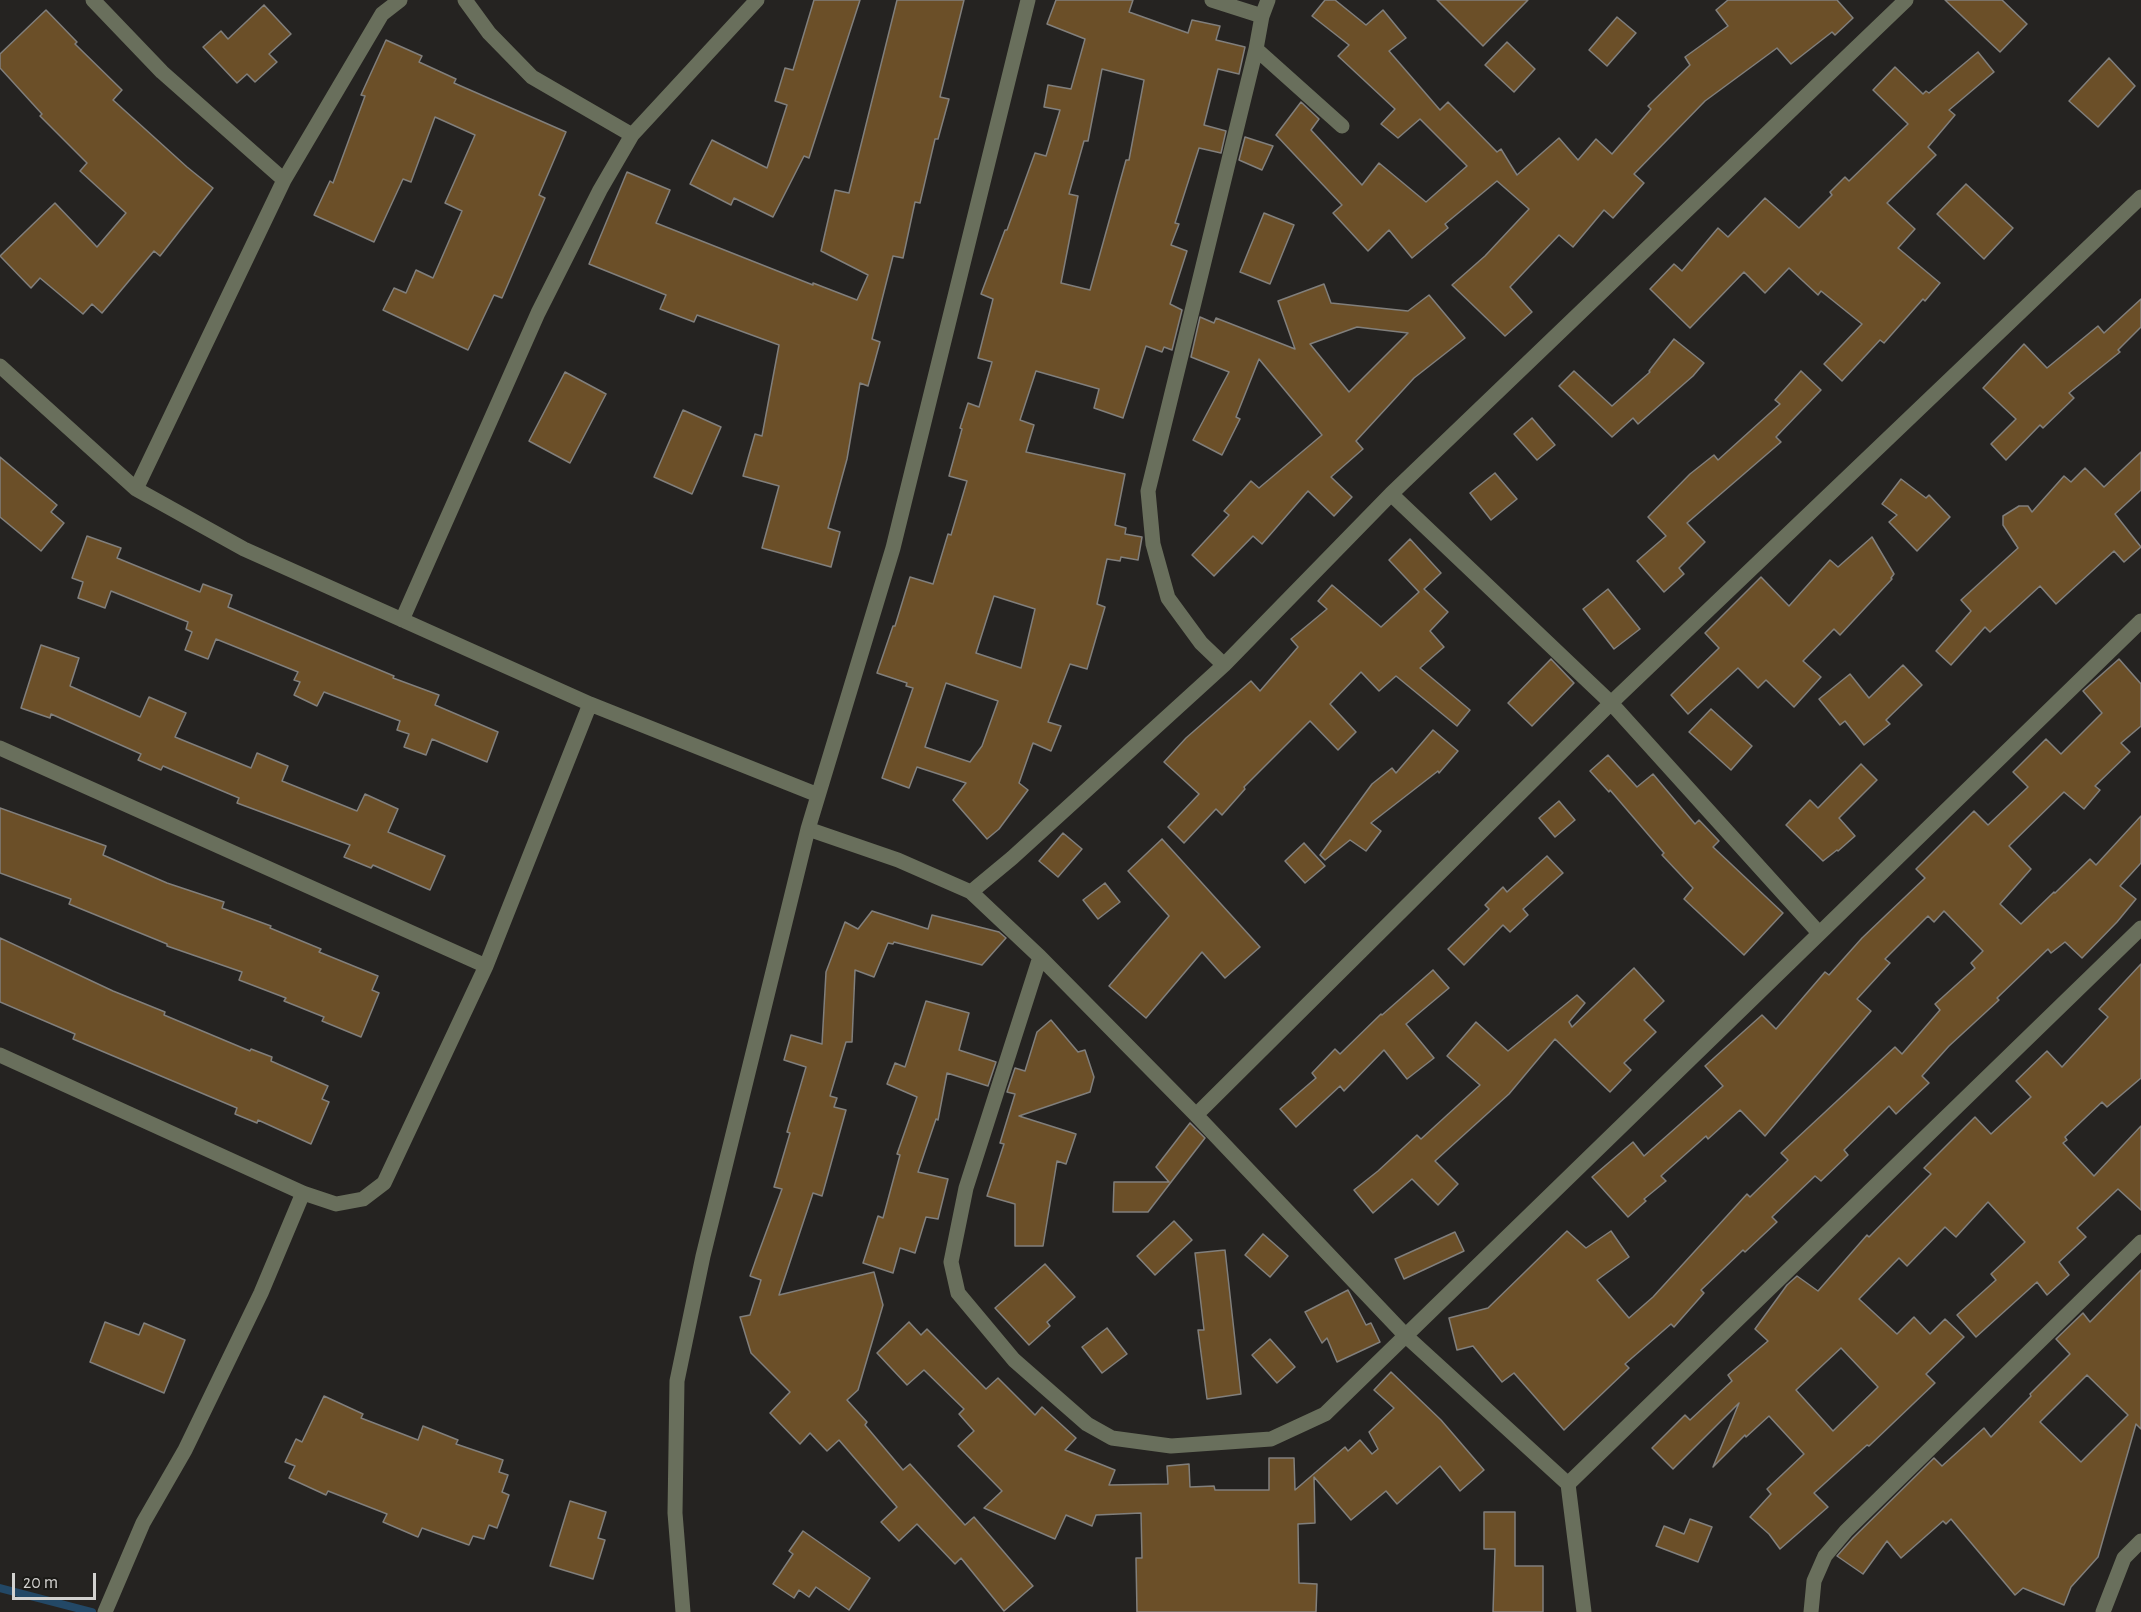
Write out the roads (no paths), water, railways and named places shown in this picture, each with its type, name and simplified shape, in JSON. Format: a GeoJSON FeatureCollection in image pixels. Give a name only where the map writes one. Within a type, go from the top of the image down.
{"type":"FeatureCollection","features":[{"type":"Feature","properties":{"kind":"street"},"geometry":{"type":"LineString","coordinates":[[93,0],[162,72],[284,180]]}},
{"type":"Feature","properties":{"kind":"street"},"geometry":{"type":"LineString","coordinates":[[136,489],[284,180],[382,14],[400,0]]}},
{"type":"Feature","properties":{"kind":"street"},"geometry":{"type":"LineString","coordinates":[[465,0],[489,33],[532,77],[632,135]]}},
{"type":"Feature","properties":{"kind":"street"},"geometry":{"type":"LineString","coordinates":[[402,620],[538,313],[600,190],[632,135],[757,0]]}},
{"type":"Feature","properties":{"kind":"street"},"geometry":{"type":"LineString","coordinates":[[683,1612],[675,1513],[677,1382],[703,1256],[808,829],[893,548],[1028,0]]}},
{"type":"Feature","properties":{"kind":"street"},"geometry":{"type":"LineString","coordinates":[[1212,0],[1262,16]]}},
{"type":"Feature","properties":{"kind":"street"},"geometry":{"type":"LineString","coordinates":[[1224,665],[1201,643],[1168,598],[1153,544],[1148,491],[1256,50],[1262,16],[1268,0]]}},
{"type":"Feature","properties":{"kind":"street"},"geometry":{"type":"LineString","coordinates":[[971,892],[1012,858],[1224,665],[1391,494],[1906,0]]}},
{"type":"Feature","properties":{"kind":"street"},"geometry":{"type":"LineString","coordinates":[[1256,50],[1342,126]]}},
{"type":"Feature","properties":{"kind":"street"},"geometry":{"type":"LineString","coordinates":[[1196,1115],[1611,702],[2141,197]]}},
{"type":"Feature","properties":{"kind":"street"},"geometry":{"type":"LineString","coordinates":[[0,366],[136,489],[244,549],[590,704],[818,795]]}},
{"type":"Feature","properties":{"kind":"street"},"geometry":{"type":"LineString","coordinates":[[1391,494],[1611,702],[1819,933]]}},
{"type":"Feature","properties":{"kind":"street"},"geometry":{"type":"LineString","coordinates":[[1040,957],[966,1188],[951,1262],[958,1293],[1014,1360],[1087,1424],[1112,1438],[1171,1446],[1271,1439],[1325,1414],[2141,621]]}},
{"type":"Feature","properties":{"kind":"street"},"geometry":{"type":"LineString","coordinates":[[0,1055],[303,1193],[336,1204],[363,1199],[384,1183],[486,966],[590,704]]}},
{"type":"Feature","properties":{"kind":"street"},"geometry":{"type":"LineString","coordinates":[[0,748],[486,966]]}},
{"type":"Feature","properties":{"kind":"street"},"geometry":{"type":"LineString","coordinates":[[808,829],[898,860],[971,892],[1040,957],[1196,1115],[1406,1336],[1568,1484],[1584,1612]]}},
{"type":"Feature","properties":{"kind":"street"},"geometry":{"type":"LineString","coordinates":[[1568,1484],[2141,927]]}},
{"type":"Feature","properties":{"kind":"street"},"geometry":{"type":"LineString","coordinates":[[105,1611],[143,1523],[185,1450],[261,1293],[303,1193]]}},
{"type":"Feature","properties":{"kind":"street"},"geometry":{"type":"LineString","coordinates":[[1811,1612],[1815,1581],[1825,1556],[1846,1531],[2141,1242]]}},
{"type":"Feature","properties":{"kind":"street"},"geometry":{"type":"LineString","coordinates":[[2103,1612],[2124,1558],[2141,1541]]}},
{"type":"Feature","properties":{"kind":"waterway"},"geometry":{"type":"LineString","coordinates":[[0,1588],[92,1612]]}}]}
